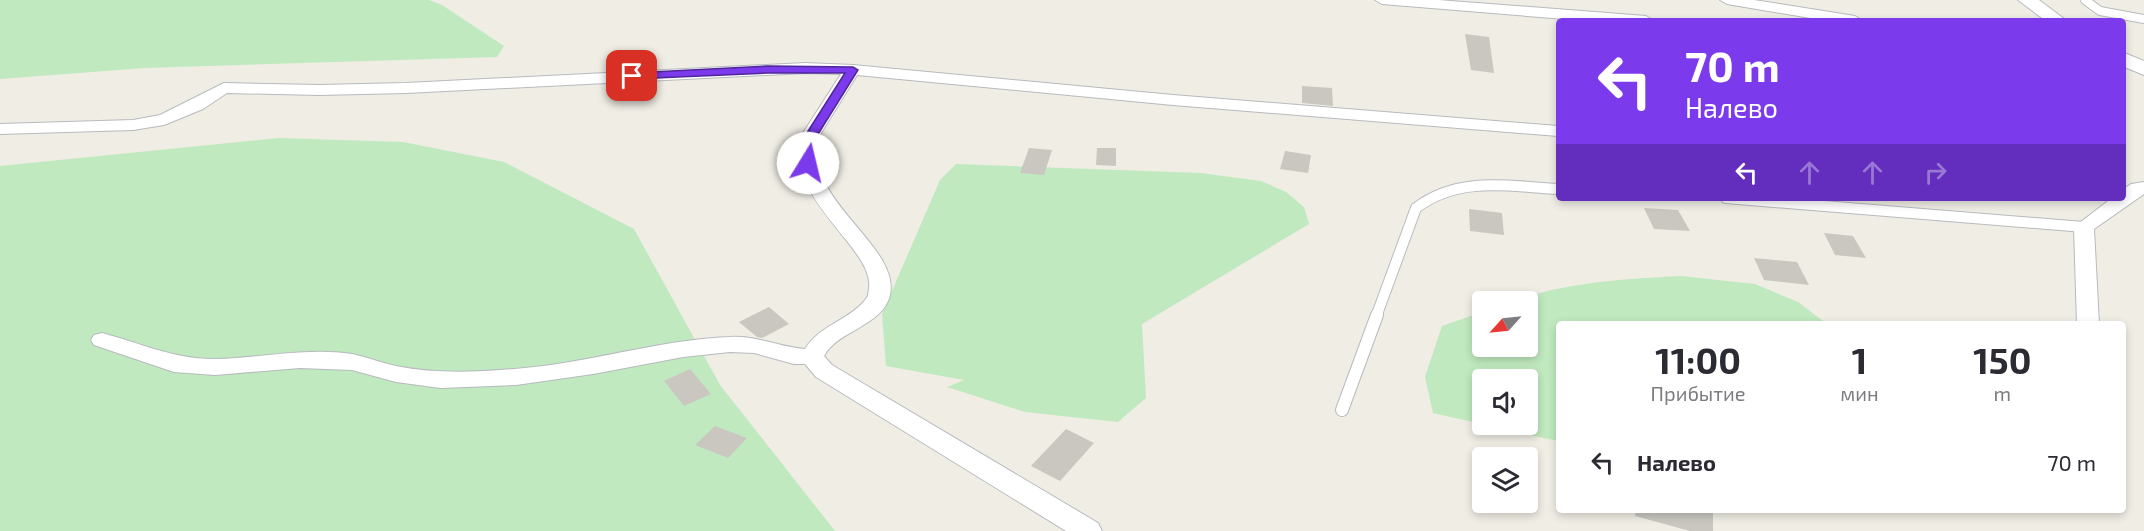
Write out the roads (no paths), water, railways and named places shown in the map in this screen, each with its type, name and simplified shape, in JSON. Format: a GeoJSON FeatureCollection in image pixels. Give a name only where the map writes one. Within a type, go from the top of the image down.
{"type":"FeatureCollection","features":[{"type":"Feature","properties":{"kind":"street"},"geometry":{"type":"LineString","coordinates":[[1383,0],[1608,18]]}},
{"type":"Feature","properties":{"kind":"street"},"geometry":{"type":"LineString","coordinates":[[1727,0],[1792,15],[1824,18]]}},
{"type":"Feature","properties":{"kind":"street"},"geometry":{"type":"LineString","coordinates":[[2027,0],[2054,18]]}},
{"type":"Feature","properties":{"kind":"street"},"geometry":{"type":"LineString","coordinates":[[2126,60],[2144,69]]}},
{"type":"Feature","properties":{"kind":"street"},"geometry":{"type":"LineString","coordinates":[[0,129],[133,125],[164,120],[197,105],[224,88],[374,89],[749,70],[853,70],[1173,100],[1556,131]]}},
{"type":"Feature","properties":{"kind":"street"},"geometry":{"type":"LineString","coordinates":[[812,357],[821,342],[860,315],[878,299],[882,284],[874,266],[815,184],[808,163],[809,139],[853,70]]}},
{"type":"Feature","properties":{"kind":"street"},"geometry":{"type":"LineString","coordinates":[[2088,321],[2084,227],[2118,201]]}},
{"type":"Feature","properties":{"kind":"street"},"geometry":{"type":"LineString","coordinates":[[102,340],[174,364],[216,367],[300,360],[352,362],[396,374],[441,380],[516,376],[593,366],[683,349],[730,344],[753,345],[794,356],[812,357],[824,370],[908,424],[1088,531]]}},
{"type":"Feature","properties":{"kind":"lane"},"geometry":{"type":"LineString","coordinates":[[2085,0],[2100,11],[2144,20]]}},
{"type":"Feature","properties":{"kind":"lane"},"geometry":{"type":"LineString","coordinates":[[1342,410],[1416,208],[1436,193],[1468,186],[1556,189]]}},
{"type":"Feature","properties":{"kind":"lane"},"geometry":{"type":"LineString","coordinates":[[1763,201],[2084,227]]}}]}
